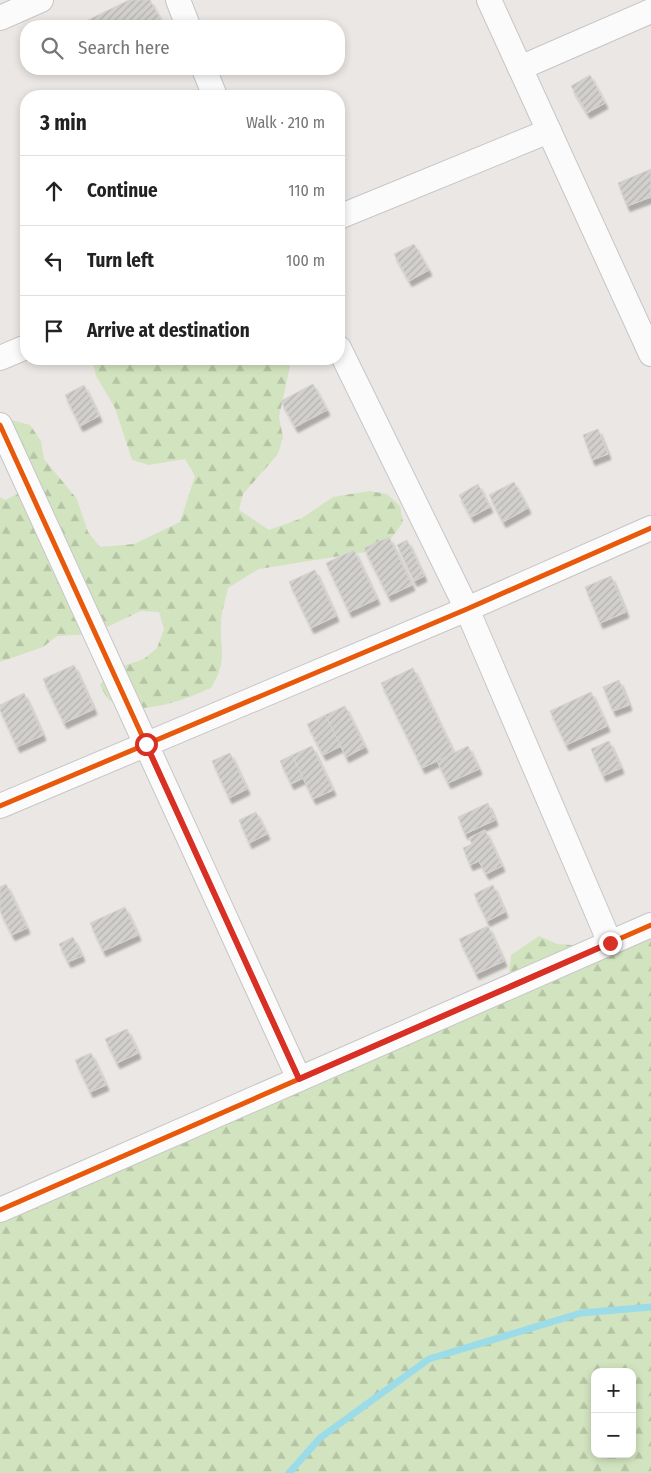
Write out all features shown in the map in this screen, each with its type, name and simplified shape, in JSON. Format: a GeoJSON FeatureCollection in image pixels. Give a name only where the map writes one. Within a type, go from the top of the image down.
{"type":"FeatureCollection","features":[{"type":"Feature","properties":{"kind":"street"},"geometry":{"type":"LineString","coordinates":[[0,18],[41,0]]}},
{"type":"Feature","properties":{"kind":"street"},"geometry":{"type":"LineString","coordinates":[[178,0],[186,20]]}},
{"type":"Feature","properties":{"kind":"street"},"geometry":{"type":"LineString","coordinates":[[489,0],[651,354]]}},
{"type":"Feature","properties":{"kind":"street"},"geometry":{"type":"LineString","coordinates":[[520,68],[651,11]]}},
{"type":"Feature","properties":{"kind":"street"},"geometry":{"type":"LineString","coordinates":[[206,75],[213,90]]}},
{"type":"Feature","properties":{"kind":"street"},"geometry":{"type":"LineString","coordinates":[[345,215],[549,130]]}},
{"type":"Feature","properties":{"kind":"street"},"geometry":{"type":"LineString","coordinates":[[0,358],[20,350]]}},
{"type":"Feature","properties":{"kind":"street"},"geometry":{"type":"LineString","coordinates":[[345,360],[467,610],[610,943]]}},
{"type":"Feature","properties":{"kind":"street"},"geometry":{"type":"LineString","coordinates":[[0,425],[299,1079]]}},
{"type":"Feature","properties":{"kind":"street"},"geometry":{"type":"LineString","coordinates":[[0,806],[467,610],[651,528]]}},
{"type":"Feature","properties":{"kind":"street"},"geometry":{"type":"LineString","coordinates":[[0,1210],[651,925]]}},
{"type":"Feature","properties":{"kind":"green space"},"geometry":{"type":"Polygon","coordinates":[[[93,365],[289,365],[279,417],[283,437],[278,454],[243,494],[239,510],[269,530],[302,518],[333,497],[369,491],[387,494],[400,506],[403,522],[384,549],[259,569],[228,588],[221,619],[222,656],[220,670],[211,688],[175,702],[147,708],[122,706],[109,700],[100,685],[111,670],[144,659],[157,648],[164,629],[159,612],[141,611],[92,634],[57,636],[43,647],[0,662],[0,497],[6,500],[22,491],[11,457],[0,458],[0,417],[30,425],[41,441],[44,459],[77,499],[88,532],[100,547],[134,544],[180,522],[195,476],[185,459],[149,465],[132,460],[115,408],[96,376],[93,365]]]}},
{"type":"Feature","properties":{"kind":"green space"},"geometry":{"type":"Polygon","coordinates":[[[651,930],[651,1473],[0,1473],[0,1216],[507,992],[511,955],[539,936],[557,944],[612,948],[651,930]]]}},
{"type":"Feature","properties":{"kind":"building"},"geometry":{"type":"Polygon","coordinates":[[[129,0],[150,0],[161,20],[88,20],[129,0]]]}},
{"type":"Feature","properties":{"kind":"building"},"geometry":{"type":"Polygon","coordinates":[[[590,75],[605,103],[587,113],[571,86],[590,75]]]}},
{"type":"Feature","properties":{"kind":"building"},"geometry":{"type":"Polygon","coordinates":[[[651,169],[651,197],[627,206],[618,183],[651,169]]]}},
{"type":"Feature","properties":{"kind":"building"},"geometry":{"type":"Polygon","coordinates":[[[414,244],[429,270],[409,281],[394,254],[414,244]]]}},
{"type":"Feature","properties":{"kind":"building"},"geometry":{"type":"Polygon","coordinates":[[[313,384],[327,410],[295,427],[281,401],[313,384]]]}},
{"type":"Feature","properties":{"kind":"building"},"geometry":{"type":"Polygon","coordinates":[[[84,385],[99,416],[80,426],[65,395],[84,385]]]}},
{"type":"Feature","properties":{"kind":"building"},"geometry":{"type":"Polygon","coordinates":[[[598,429],[608,454],[592,460],[583,435],[598,429]]]}},
{"type":"Feature","properties":{"kind":"building"},"geometry":{"type":"Polygon","coordinates":[[[514,482],[528,508],[503,522],[489,495],[514,482]]]}},
{"type":"Feature","properties":{"kind":"building"},"geometry":{"type":"Polygon","coordinates":[[[478,484],[490,507],[471,517],[459,495],[478,484]]]}},
{"type":"Feature","properties":{"kind":"building"},"geometry":{"type":"Polygon","coordinates":[[[389,537],[412,585],[388,596],[364,548],[389,537]]]}},
{"type":"Feature","properties":{"kind":"building"},"geometry":{"type":"Polygon","coordinates":[[[407,540],[424,576],[414,581],[397,545],[407,540]]]}},
{"type":"Feature","properties":{"kind":"building"},"geometry":{"type":"Polygon","coordinates":[[[354,550],[377,599],[349,612],[326,563],[354,550]]]}},
{"type":"Feature","properties":{"kind":"building"},"geometry":{"type":"Polygon","coordinates":[[[315,570],[336,616],[311,628],[289,582],[315,570]]]}},
{"type":"Feature","properties":{"kind":"building"},"geometry":{"type":"Polygon","coordinates":[[[611,576],[626,612],[600,623],[585,587],[611,576]]]}},
{"type":"Feature","properties":{"kind":"building"},"geometry":{"type":"Polygon","coordinates":[[[74,665],[94,709],[64,723],[43,679],[74,665]]]}},
{"type":"Feature","properties":{"kind":"building"},"geometry":{"type":"Polygon","coordinates":[[[413,668],[454,753],[422,768],[381,683],[413,668]]]}},
{"type":"Feature","properties":{"kind":"building"},"geometry":{"type":"Polygon","coordinates":[[[619,680],[629,705],[613,711],[603,687],[619,680]]]}},
{"type":"Feature","properties":{"kind":"building"},"geometry":{"type":"Polygon","coordinates":[[[591,692],[607,726],[566,745],[550,711],[591,692]]]}},
{"type":"Feature","properties":{"kind":"building"},"geometry":{"type":"Polygon","coordinates":[[[24,693],[43,735],[17,747],[0,710],[0,705],[24,693]]]}},
{"type":"Feature","properties":{"kind":"building"},"geometry":{"type":"Polygon","coordinates":[[[345,706],[365,747],[346,757],[325,715],[345,706]]]}},
{"type":"Feature","properties":{"kind":"building"},"geometry":{"type":"Polygon","coordinates":[[[325,715],[341,746],[323,755],[307,724],[325,715]]]}},
{"type":"Feature","properties":{"kind":"building"},"geometry":{"type":"Polygon","coordinates":[[[609,741],[621,768],[603,776],[591,749],[609,741]]]}},
{"type":"Feature","properties":{"kind":"building"},"geometry":{"type":"Polygon","coordinates":[[[312,746],[333,790],[313,799],[292,755],[312,746]]]}},
{"type":"Feature","properties":{"kind":"building"},"geometry":{"type":"Polygon","coordinates":[[[468,746],[479,769],[448,783],[437,761],[468,746]]]}},
{"type":"Feature","properties":{"kind":"building"},"geometry":{"type":"Polygon","coordinates":[[[230,753],[247,789],[229,798],[212,761],[230,753]]]}},
{"type":"Feature","properties":{"kind":"building"},"geometry":{"type":"Polygon","coordinates":[[[292,755],[303,778],[291,784],[280,761],[292,755]]]}},
{"type":"Feature","properties":{"kind":"building"},"geometry":{"type":"Polygon","coordinates":[[[488,803],[495,820],[465,834],[458,817],[488,803]]]}},
{"type":"Feature","properties":{"kind":"building"},"geometry":{"type":"Polygon","coordinates":[[[256,812],[267,834],[249,843],[239,820],[256,812]]]}},
{"type":"Feature","properties":{"kind":"building"},"geometry":{"type":"Polygon","coordinates":[[[485,830],[502,866],[486,874],[479,861],[470,865],[463,848],[472,844],[469,838],[485,830]]]}},
{"type":"Feature","properties":{"kind":"building"},"geometry":{"type":"Polygon","coordinates":[[[6,884],[27,928],[12,935],[0,911],[0,887],[6,884]]]}},
{"type":"Feature","properties":{"kind":"building"},"geometry":{"type":"Polygon","coordinates":[[[493,885],[505,912],[487,921],[474,894],[493,885]]]}},
{"type":"Feature","properties":{"kind":"building"},"geometry":{"type":"Polygon","coordinates":[[[125,907],[138,935],[103,951],[90,923],[125,907]]]}},
{"type":"Feature","properties":{"kind":"building"},"geometry":{"type":"Polygon","coordinates":[[[488,926],[504,961],[476,974],[459,939],[488,926]]]}},
{"type":"Feature","properties":{"kind":"building"},"geometry":{"type":"Polygon","coordinates":[[[73,937],[82,956],[68,962],[59,944],[73,937]]]}},
{"type":"Feature","properties":{"kind":"building"},"geometry":{"type":"Polygon","coordinates":[[[127,1029],[138,1053],[117,1063],[105,1039],[127,1029]]]}},
{"type":"Feature","properties":{"kind":"building"},"geometry":{"type":"Polygon","coordinates":[[[91,1053],[106,1085],[90,1092],[75,1060],[91,1053]]]}},
{"type":"Feature","properties":{"kind":"waterway"},"geometry":{"type":"LineString","coordinates":[[289,1473],[320,1438],[429,1359],[581,1313],[651,1307]]}},
{"type":"Feature","properties":{"kind":"cycle path"},"geometry":{"type":"LineString","coordinates":[[0,425],[299,1079]]}},
{"type":"Feature","properties":{"kind":"cycle path"},"geometry":{"type":"LineString","coordinates":[[0,806],[467,609],[651,528]]}},
{"type":"Feature","properties":{"kind":"cycle path"},"geometry":{"type":"LineString","coordinates":[[0,1210],[651,925]]}},
{"type":"Feature","properties":{"kind":"route"},"geometry":{"type":"LineString","coordinates":[[146,744],[299,1079],[610,943]]}}]}
